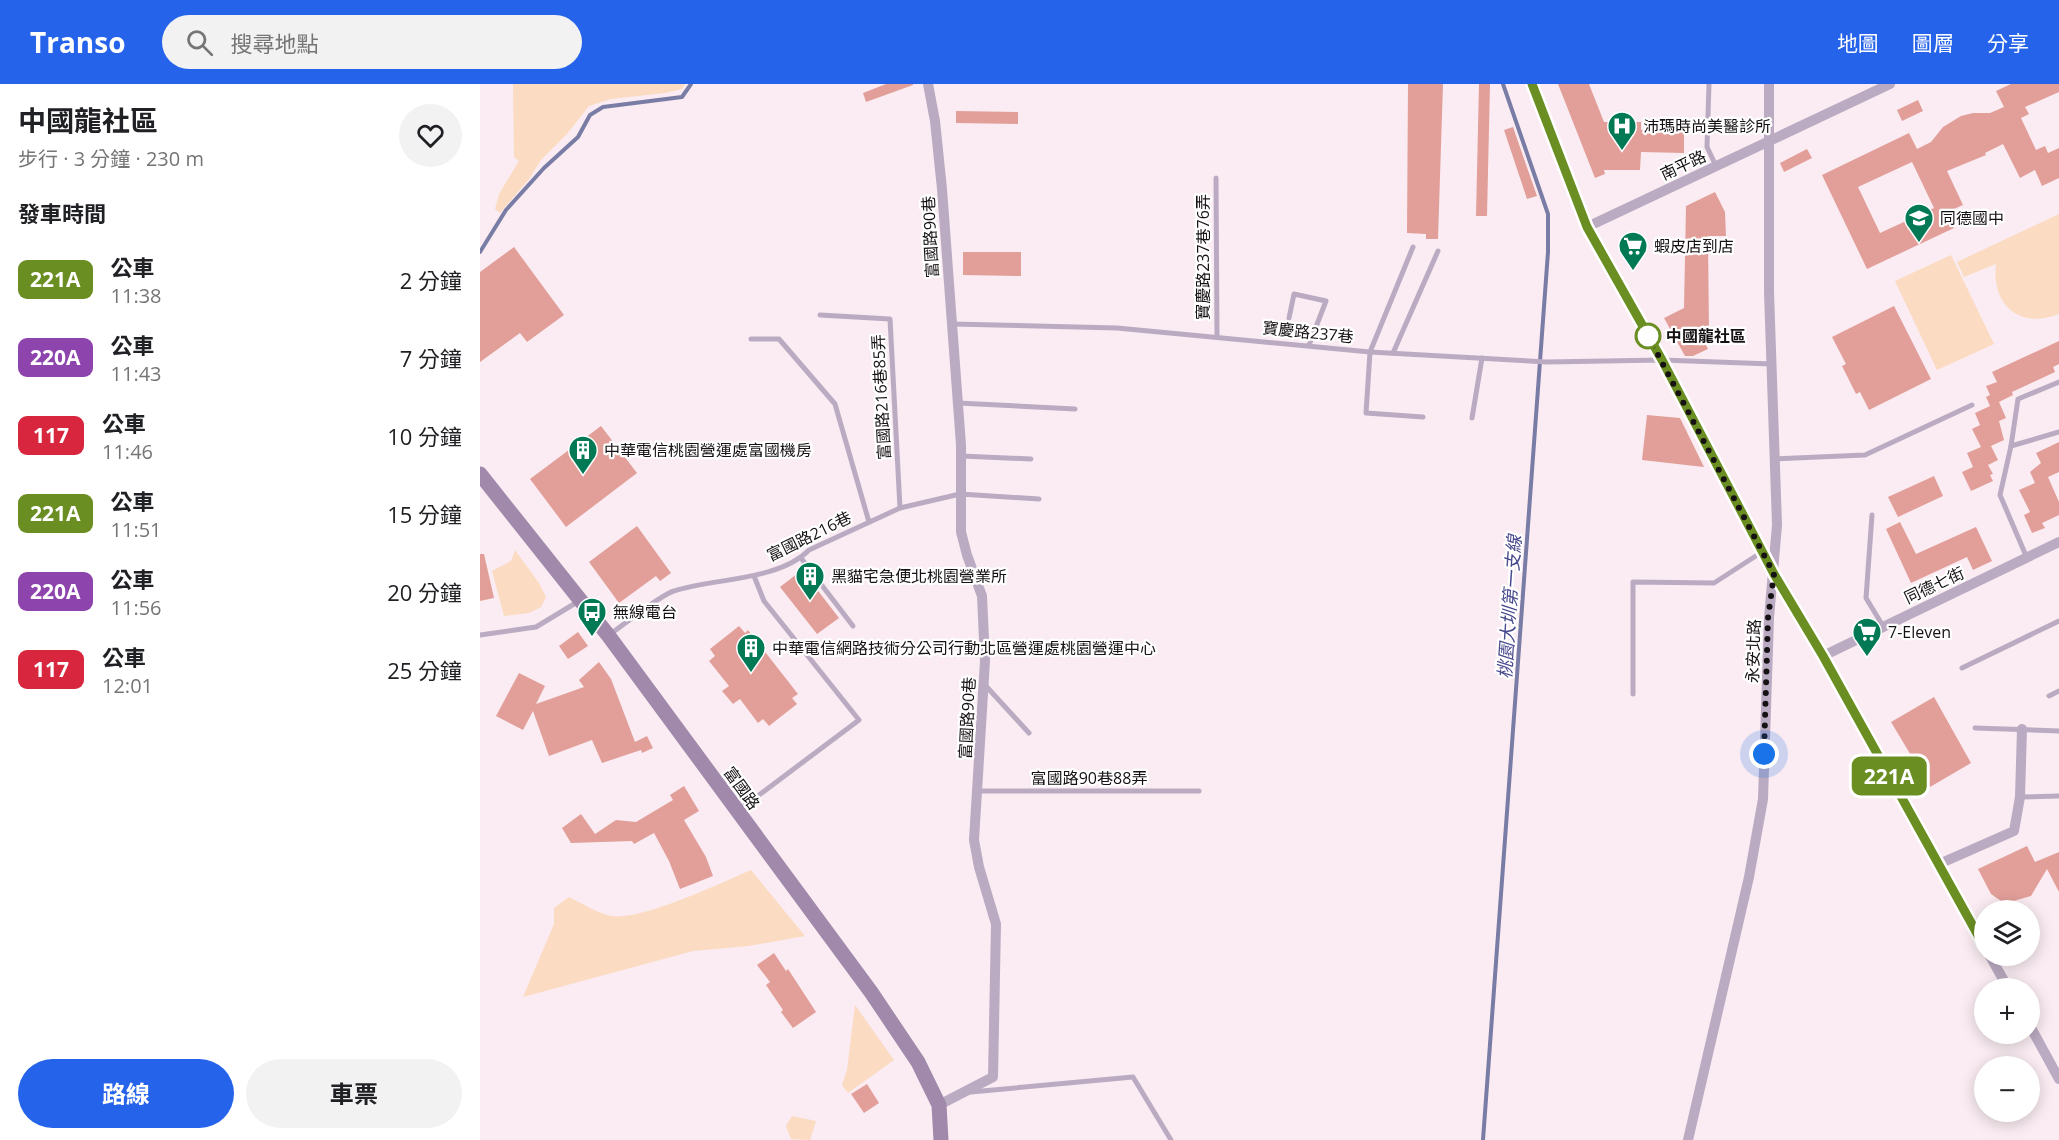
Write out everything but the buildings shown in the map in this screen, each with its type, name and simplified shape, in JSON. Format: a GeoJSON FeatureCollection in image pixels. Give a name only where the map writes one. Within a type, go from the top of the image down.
{"type":"FeatureCollection","features":[{"type":"Feature","properties":{"kind":"street","name":"富國路90巷"},"geometry":{"type":"LineString","coordinates":[[928,84],[935,121],[941,177],[958,404],[962,532],[967,555],[982,596],[984,683],[974,840],[979,867],[996,924],[993,1077],[939,1105]]}},
{"type":"Feature","properties":{"kind":"street"},"geometry":{"type":"LineString","coordinates":[[1532,84],[1587,227],[1662,360],[1774,574],[1823,656],[1974,928]]}},
{"type":"Feature","properties":{"kind":"street","name":"永安北路"},"geometry":{"type":"LineString","coordinates":[[1688,1140],[1749,877],[1763,799],[1768,618],[1777,525],[1772,364],[1769,84]]}},
{"type":"Feature","properties":{"kind":"street","name":"南平路"},"geometry":{"type":"LineString","coordinates":[[1587,227],[1890,84]]}},
{"type":"Feature","properties":{"kind":"street","name":"富國路"},"geometry":{"type":"LineString","coordinates":[[480,474],[609,635],[872,992],[918,1062],[939,1105],[941,1140]]}},
{"type":"Feature","properties":{"kind":"street","name":"同德七街"},"geometry":{"type":"LineString","coordinates":[[1823,656],[2059,542]]}},
{"type":"Feature","properties":{"kind":"street"},"geometry":{"type":"LineString","coordinates":[[1939,864],[2014,831],[2020,797],[2022,729]]}},
{"type":"Feature","properties":{"kind":"street"},"geometry":{"type":"LineString","coordinates":[[2040,1044],[2059,1079]]}},
{"type":"Feature","properties":{"kind":"lane"},"geometry":{"type":"LineString","coordinates":[[1709,84],[1707,147],[1716,166]]}},
{"type":"Feature","properties":{"kind":"lane","name":"寶慶路237巷76弄"},"geometry":{"type":"LineString","coordinates":[[1216,178],[1217,336]]}},
{"type":"Feature","properties":{"kind":"lane"},"geometry":{"type":"LineString","coordinates":[[1413,247],[1370,352],[1366,413],[1423,417]]}},
{"type":"Feature","properties":{"kind":"lane"},"geometry":{"type":"LineString","coordinates":[[1393,353],[1438,250]]}},
{"type":"Feature","properties":{"kind":"lane"},"geometry":{"type":"LineString","coordinates":[[1289,318],[1294,294],[1326,301],[1309,345]]}},
{"type":"Feature","properties":{"kind":"lane","name":"富國路216巷85弄"},"geometry":{"type":"LineString","coordinates":[[820,315],[890,320],[900,508]]}},
{"type":"Feature","properties":{"kind":"lane","name":"寶慶路237巷"},"geometry":{"type":"LineString","coordinates":[[951,324],[1117,328],[1370,352],[1547,362],[1662,360],[1772,364]]}},
{"type":"Feature","properties":{"kind":"lane"},"geometry":{"type":"LineString","coordinates":[[751,339],[779,339],[835,404],[869,522]]}},
{"type":"Feature","properties":{"kind":"lane"},"geometry":{"type":"LineString","coordinates":[[1472,418],[1482,358]]}},
{"type":"Feature","properties":{"kind":"lane"},"geometry":{"type":"LineString","coordinates":[[2027,558],[2000,495],[2018,399],[2059,382]]}},
{"type":"Feature","properties":{"kind":"lane"},"geometry":{"type":"LineString","coordinates":[[958,404],[1075,410]]}},
{"type":"Feature","properties":{"kind":"lane"},"geometry":{"type":"LineString","coordinates":[[1775,459],[1865,455],[1972,405]]}},
{"type":"Feature","properties":{"kind":"lane"},"geometry":{"type":"LineString","coordinates":[[2011,446],[2059,432]]}},
{"type":"Feature","properties":{"kind":"lane"},"geometry":{"type":"LineString","coordinates":[[961,456],[1032,459]]}},
{"type":"Feature","properties":{"kind":"lane","name":"富國路216巷"},"geometry":{"type":"LineString","coordinates":[[609,635],[672,591],[754,576],[801,558],[809,550],[900,508],[960,494],[1039,499]]}},
{"type":"Feature","properties":{"kind":"lane"},"geometry":{"type":"LineString","coordinates":[[1872,515],[1866,598],[1883,626]]}},
{"type":"Feature","properties":{"kind":"lane"},"geometry":{"type":"LineString","coordinates":[[1633,694],[1633,582],[1714,583],[1762,552]]}},
{"type":"Feature","properties":{"kind":"lane"},"geometry":{"type":"LineString","coordinates":[[801,558],[854,626]]}},
{"type":"Feature","properties":{"kind":"lane"},"geometry":{"type":"LineString","coordinates":[[737,811],[859,720],[764,601],[754,576]]}},
{"type":"Feature","properties":{"kind":"lane"},"geometry":{"type":"LineString","coordinates":[[480,635],[537,627],[581,601]]}},
{"type":"Feature","properties":{"kind":"lane"},"geometry":{"type":"LineString","coordinates":[[1962,668],[2059,621]]}},
{"type":"Feature","properties":{"kind":"lane"},"geometry":{"type":"LineString","coordinates":[[984,683],[1029,733]]}},
{"type":"Feature","properties":{"kind":"lane"},"geometry":{"type":"LineString","coordinates":[[2049,696],[2059,691]]}},
{"type":"Feature","properties":{"kind":"lane"},"geometry":{"type":"LineString","coordinates":[[1975,728],[2059,731]]}},
{"type":"Feature","properties":{"kind":"lane","name":"富國路90巷88弄"},"geometry":{"type":"LineString","coordinates":[[978,791],[1199,791]]}},
{"type":"Feature","properties":{"kind":"lane"},"geometry":{"type":"LineString","coordinates":[[2020,797],[2059,796]]}},
{"type":"Feature","properties":{"kind":"lane"},"geometry":{"type":"LineString","coordinates":[[964,1092],[1133,1077],[1171,1140]]}},
{"type":"Feature","properties":{"kind":"shaded area"},"geometry":{"type":"Polygon","coordinates":[[[513,84],[685,84],[682,89],[665,93],[611,99],[589,106],[567,134],[541,160],[529,179],[500,213],[495,209],[499,194],[519,161],[514,157],[513,84]]]}},
{"type":"Feature","properties":{"kind":"shaded area"},"geometry":{"type":"Polygon","coordinates":[[[2059,214],[2059,314],[2032,319],[2020,316],[2011,310],[2003,302],[1998,291],[1996,264],[1964,277],[1957,262],[2059,214]]]}},
{"type":"Feature","properties":{"kind":"shaded area"},"geometry":{"type":"Polygon","coordinates":[[[1951,255],[1994,344],[1937,370],[1895,281],[1951,255]]]}},
{"type":"Feature","properties":{"kind":"shaded area"},"geometry":{"type":"Polygon","coordinates":[[[515,550],[539,583],[546,597],[541,607],[529,613],[504,616],[492,571],[511,561],[515,550]]]}},
{"type":"Feature","properties":{"kind":"shaded area"},"geometry":{"type":"Polygon","coordinates":[[[751,870],[805,936],[749,946],[693,951],[523,997],[554,924],[554,908],[569,897],[606,915],[624,916],[681,900],[751,870]]]}},
{"type":"Feature","properties":{"kind":"shaded area"},"geometry":{"type":"Polygon","coordinates":[[[855,1005],[894,1060],[848,1093],[842,1085],[847,1070],[855,1005]]]}},
{"type":"Feature","properties":{"kind":"shaded area"},"geometry":{"type":"Polygon","coordinates":[[[792,1116],[816,1121],[810,1140],[791,1139],[786,1126],[792,1116]]]}},
{"type":"Feature","properties":{"kind":"waterway"},"geometry":{"type":"LineString","coordinates":[[480,252],[506,210],[544,168],[578,137],[590,115],[603,107],[682,97],[691,84]]}},
{"type":"Feature","properties":{"kind":"waterway","name":"桃園大圳第一支線"},"geometry":{"type":"LineString","coordinates":[[1483,1140],[1548,252],[1548,214],[1503,84]]}},
{"type":"Feature","properties":{"kind":"bus line","name":"221A"},"geometry":{"type":"LineString","coordinates":[[1532,84],[1587,227],[1662,360],[1774,574],[1823,656],[1974,928]]}},
{"type":"Feature","properties":{"kind":"place","name":"沛瑪時尚美醫診所"},"geometry":{"type":"Point","coordinates":[1622,152]}},
{"type":"Feature","properties":{"kind":"place","name":"同德國中"},"geometry":{"type":"Point","coordinates":[1919,244]}},
{"type":"Feature","properties":{"kind":"place","name":"蝦皮店到店"},"geometry":{"type":"Point","coordinates":[1633,272]}},
{"type":"Feature","properties":{"kind":"place","name":"中國龍社區"},"geometry":{"type":"Point","coordinates":[1648,336]}},
{"type":"Feature","properties":{"kind":"place","name":"中華電信桃園營運處富國機房"},"geometry":{"type":"Point","coordinates":[583,476]}},
{"type":"Feature","properties":{"kind":"place","name":"黑貓宅急便北桃園營業所"},"geometry":{"type":"Point","coordinates":[810,602]}},
{"type":"Feature","properties":{"kind":"place","name":"無線電台"},"geometry":{"type":"Point","coordinates":[592,638]}},
{"type":"Feature","properties":{"kind":"place","name":"7-Eleven"},"geometry":{"type":"Point","coordinates":[1867,658]}},
{"type":"Feature","properties":{"kind":"place","name":"中華電信網路技術分公司行動北區營運處桃園營運中心"},"geometry":{"type":"Point","coordinates":[751,674]}},
{"type":"Feature","properties":{"kind":"route"},"geometry":{"type":"LineString","coordinates":[[1648,336],[1774,574],[1768,618],[1764,754]]}}]}
